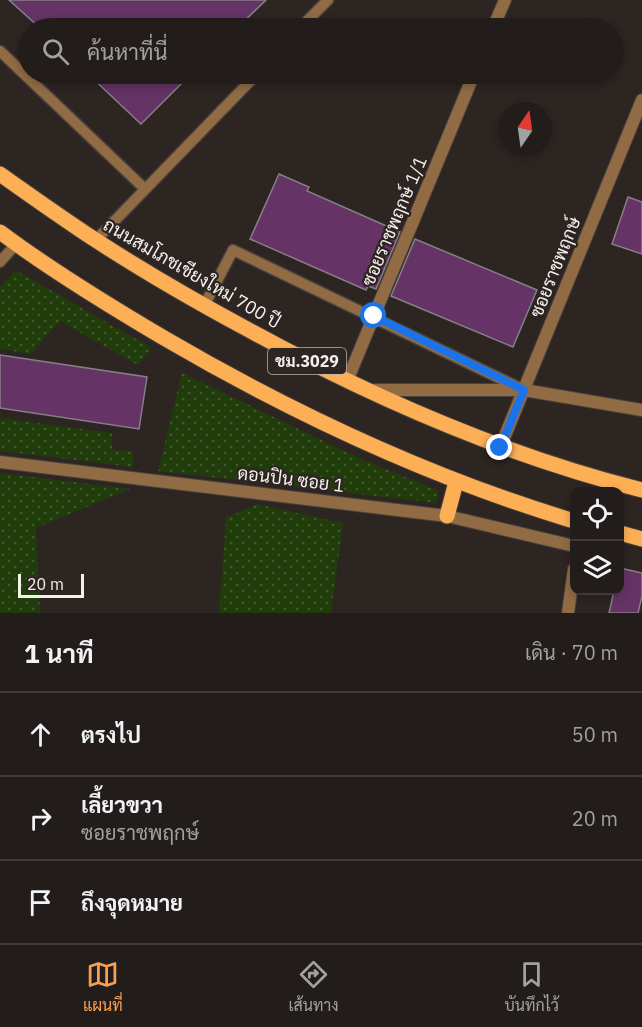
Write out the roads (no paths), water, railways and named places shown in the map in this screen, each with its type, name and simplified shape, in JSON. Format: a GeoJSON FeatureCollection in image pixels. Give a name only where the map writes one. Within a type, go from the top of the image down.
{"type":"FeatureCollection","features":[{"type":"Feature","properties":{"kind":"main road","name":"ถนนสมโภชเชียงใหม่ 700 ปี"},"geometry":{"type":"LineString","coordinates":[[0,174],[96,240],[204,306],[364,390],[500,448],[642,490]]}},
{"type":"Feature","properties":{"kind":"main road","name":"ชม.3029"},"geometry":{"type":"LineString","coordinates":[[0,232],[110,306],[233,378],[381,450],[456,482],[570,520]]}},
{"type":"Feature","properties":{"kind":"main road"},"geometry":{"type":"LineString","coordinates":[[447,516],[456,482]]}},
{"type":"Feature","properties":{"kind":"main road"},"geometry":{"type":"LineString","coordinates":[[624,534],[642,538]]}},
{"type":"Feature","properties":{"kind":"street"},"geometry":{"type":"LineString","coordinates":[[497,18],[505,0]]}},
{"type":"Feature","properties":{"kind":"street","name":"ซอยราชพฤกษ์ 1/1"},"geometry":{"type":"LineString","coordinates":[[347,381],[470,84]]}},
{"type":"Feature","properties":{"kind":"street","name":"ซอยราชพฤกษ์"},"geometry":{"type":"LineString","coordinates":[[500,448],[642,100]]}},
{"type":"Feature","properties":{"kind":"street"},"geometry":{"type":"LineString","coordinates":[[364,390],[524,390],[642,410]]}},
{"type":"Feature","properties":{"kind":"street","name":"ดอนปิน ซอย 1"},"geometry":{"type":"LineString","coordinates":[[0,462],[447,516],[570,545]]}},
{"type":"Feature","properties":{"kind":"street"},"geometry":{"type":"LineString","coordinates":[[568,613],[570,595]]}},
{"type":"Feature","properties":{"kind":"lane"},"geometry":{"type":"LineString","coordinates":[[310,18],[328,0]]}},
{"type":"Feature","properties":{"kind":"lane"},"geometry":{"type":"LineString","coordinates":[[0,51],[18,68]]}},
{"type":"Feature","properties":{"kind":"lane"},"geometry":{"type":"LineString","coordinates":[[35,84],[145,189]]}},
{"type":"Feature","properties":{"kind":"lane"},"geometry":{"type":"LineString","coordinates":[[96,240],[247,84]]}},
{"type":"Feature","properties":{"kind":"lane"},"geometry":{"type":"LineString","coordinates":[[0,262],[16,244]]}},
{"type":"Feature","properties":{"kind":"lane"},"geometry":{"type":"LineString","coordinates":[[204,306],[234,250],[524,390]]}}]}
